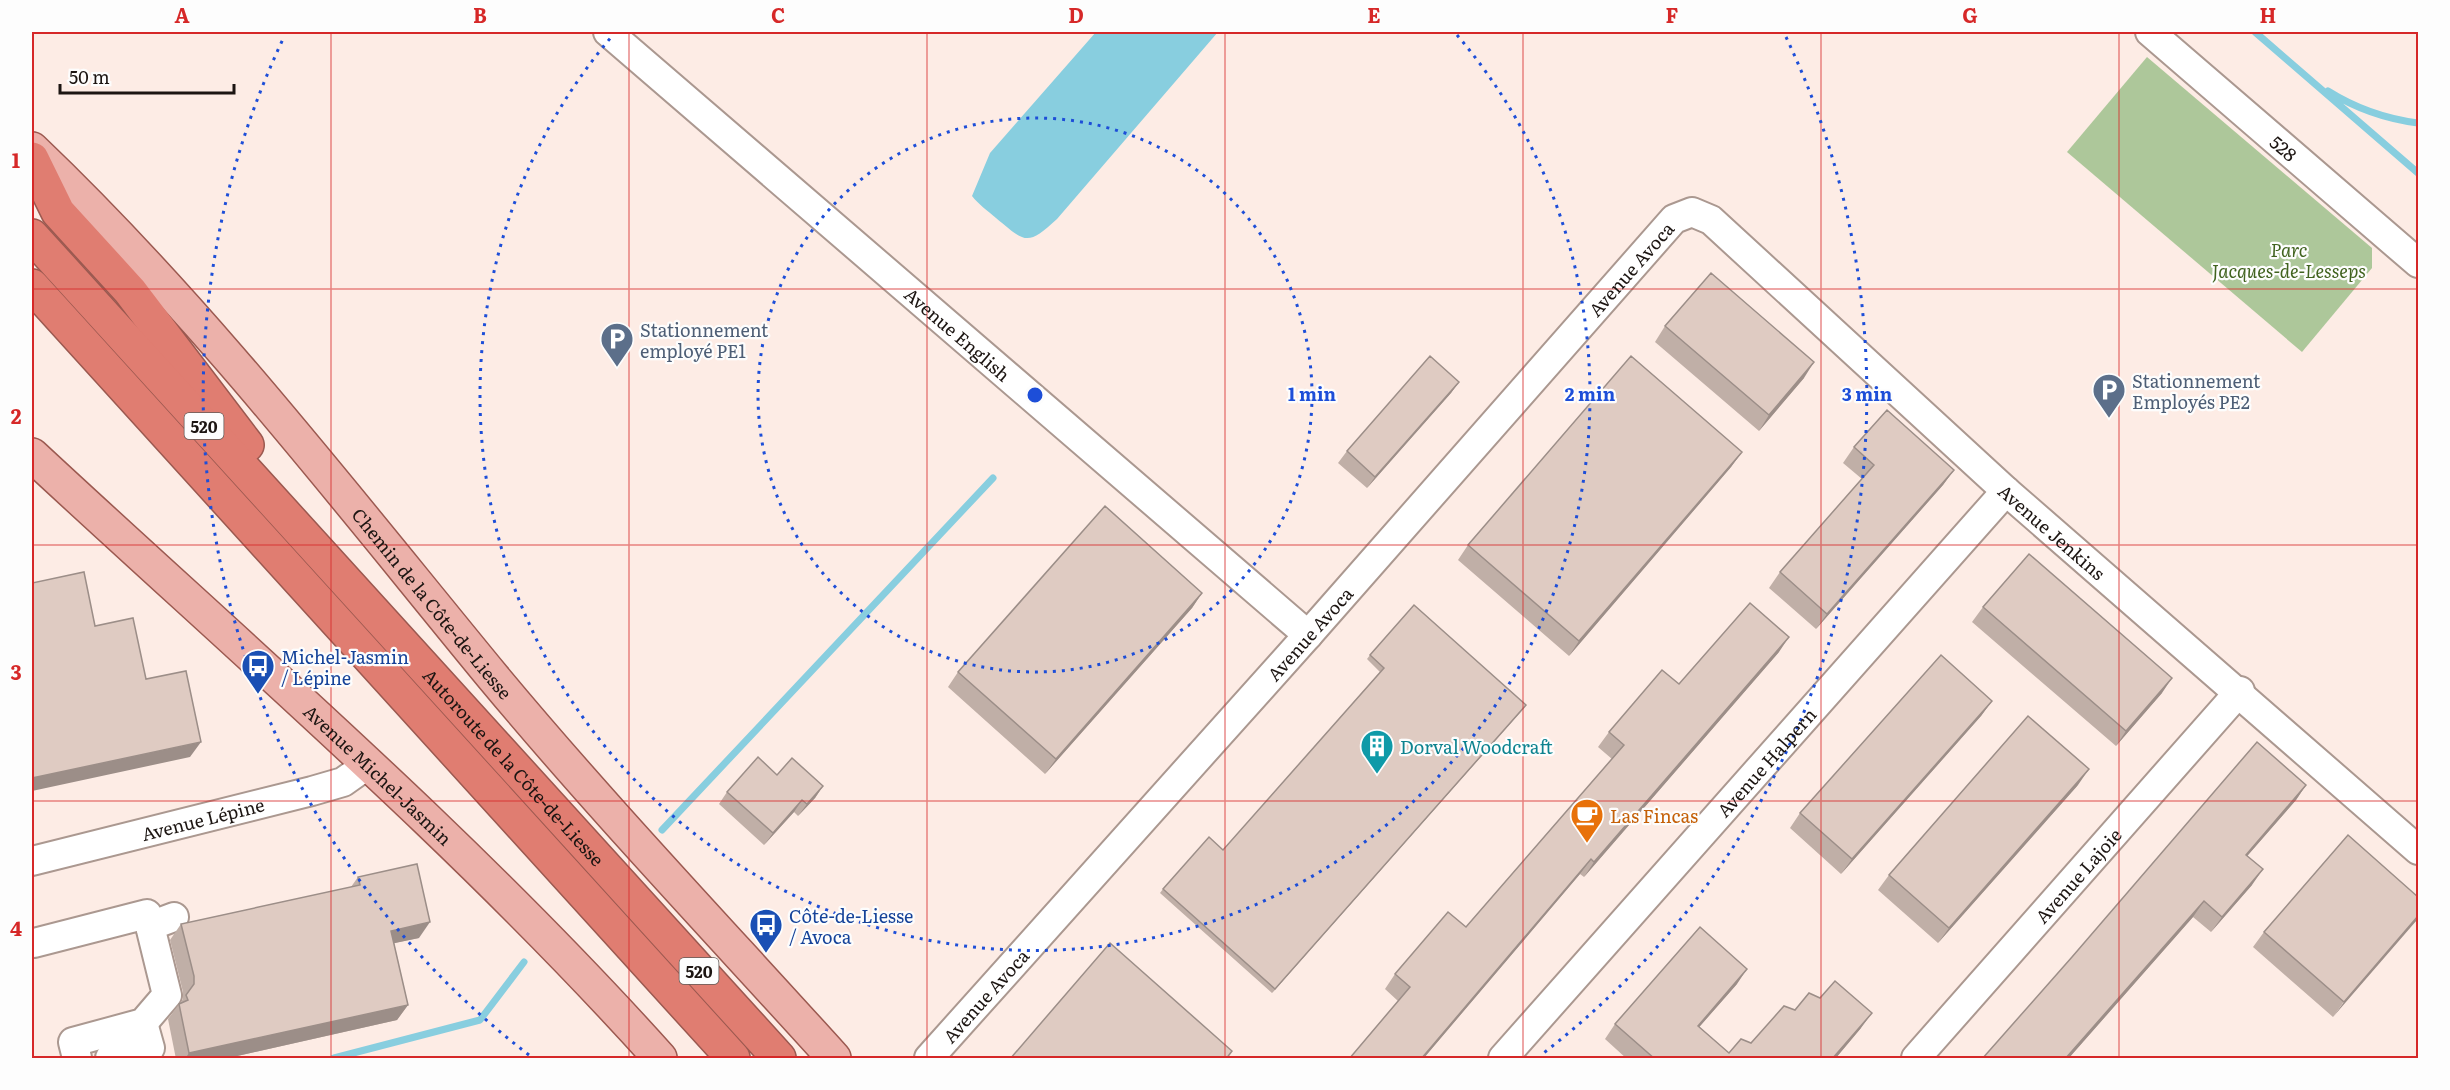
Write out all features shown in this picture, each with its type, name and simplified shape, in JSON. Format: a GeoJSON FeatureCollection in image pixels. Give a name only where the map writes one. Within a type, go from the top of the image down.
{"type":"FeatureCollection","features":[{"type":"Feature","properties":{"kind":"highway"},"geometry":{"type":"LineString","coordinates":[[32,159],[58,212],[130,291],[377,616]]}},
{"type":"Feature","properties":{"kind":"highway","name":"Autoroute de la Côte-de-Liesse"},"geometry":{"type":"LineString","coordinates":[[32,236],[779,1059]]}},
{"type":"Feature","properties":{"kind":"highway","name":"Autoroute de la Côte-de-Liesse"},"geometry":{"type":"LineString","coordinates":[[32,286],[733,1059]]}},
{"type":"Feature","properties":{"kind":"main road","name":"Chemin de la Côte-de-Liesse"},"geometry":{"type":"LineString","coordinates":[[32,149],[81,198],[241,370],[526,715],[834,1059]]}},
{"type":"Feature","properties":{"kind":"main road","name":"Avenue Michel-Jasmin"},"geometry":{"type":"LineString","coordinates":[[32,455],[433,824],[560,949],[660,1059]]}},
{"type":"Feature","properties":{"kind":"street","name":"Avenue English"},"geometry":{"type":"LineString","coordinates":[[608,32],[1308,635]]}},
{"type":"Feature","properties":{"kind":"street","name":"528"},"geometry":{"type":"LineString","coordinates":[[2150,32],[2418,262]]}},
{"type":"Feature","properties":{"kind":"street","name":"Avenue Avoca"},"geometry":{"type":"LineString","coordinates":[[929,1059],[1308,635],[1674,219],[1692,212]]}},
{"type":"Feature","properties":{"kind":"street","name":"Avenue Jenkins"},"geometry":{"type":"LineString","coordinates":[[1692,212],[1712,220],[2006,490],[2240,691],[2418,849]]}},
{"type":"Feature","properties":{"kind":"street","name":"Avenue Halpern"},"geometry":{"type":"LineString","coordinates":[[1503,1059],[2006,490]]}},
{"type":"Feature","properties":{"kind":"street","name":"Avenue Lajoie"},"geometry":{"type":"LineString","coordinates":[[1916,1059],[2240,691]]}},
{"type":"Feature","properties":{"kind":"street","name":"Avenue Lépine"},"geometry":{"type":"LineString","coordinates":[[32,861],[305,793],[343,782],[367,765]]}},
{"type":"Feature","properties":{"kind":"street"},"geometry":{"type":"LineString","coordinates":[[34,944],[147,914],[162,921],[167,995],[143,1023],[73,1042],[77,1059]]}},
{"type":"Feature","properties":{"kind":"street"},"geometry":{"type":"LineString","coordinates":[[110,1059],[150,1048],[143,1023]]}},
{"type":"Feature","properties":{"kind":"green space","name":"Parc Jacques-de-Lesseps"},"geometry":{"type":"Polygon","coordinates":[[[2147,57],[2372,248],[2372,268],[2302,352],[2067,152],[2147,57]]]}},
{"type":"Feature","properties":{"kind":"water"},"geometry":{"type":"Polygon","coordinates":[[[1096,32],[1218,32],[1057,219],[1039,234],[1026,238],[1020,236],[972,196],[990,153],[1096,32]]]}},
{"type":"Feature","properties":{"kind":"building"},"geometry":{"type":"Polygon","coordinates":[[[1711,273],[1814,362],[1769,415],[1665,326],[1711,273]]]}},
{"type":"Feature","properties":{"kind":"building"},"geometry":{"type":"Polygon","coordinates":[[[1430,356],[1459,382],[1375,477],[1347,451],[1430,356]]]}},
{"type":"Feature","properties":{"kind":"building"},"geometry":{"type":"Polygon","coordinates":[[[1631,356],[1742,452],[1579,641],[1468,545],[1631,356]]]}},
{"type":"Feature","properties":{"kind":"building"},"geometry":{"type":"Polygon","coordinates":[[[1887,410],[1954,470],[1827,614],[1780,572],[1874,465],[1854,447],[1887,410]]]}},
{"type":"Feature","properties":{"kind":"building"},"geometry":{"type":"Polygon","coordinates":[[[1105,506],[1202,593],[1056,759],[958,672],[1105,506]]]}},
{"type":"Feature","properties":{"kind":"building"},"geometry":{"type":"Polygon","coordinates":[[[2029,554],[2172,678],[2126,731],[1983,607],[2029,554]]]}},
{"type":"Feature","properties":{"kind":"building"},"geometry":{"type":"Polygon","coordinates":[[[84,572],[95,626],[133,618],[146,679],[186,671],[201,742],[32,778],[32,583],[84,572]]]}},
{"type":"Feature","properties":{"kind":"building"},"geometry":{"type":"Polygon","coordinates":[[[1750,603],[1789,637],[1594,862],[1591,859],[1421,1059],[1349,1059],[1410,987],[1395,974],[1448,912],[1466,927],[1624,745],[1609,732],[1662,670],[1679,684],[1750,603]]]}},
{"type":"Feature","properties":{"kind":"building","name":"Dorval Woodcraft"},"geometry":{"type":"Polygon","coordinates":[[[1414,605],[1526,705],[1275,989],[1163,889],[1209,837],[1223,850],[1384,668],[1370,655],[1414,605]]]}},
{"type":"Feature","properties":{"kind":"building"},"geometry":{"type":"Polygon","coordinates":[[[1941,655],[1992,701],[1852,859],[1800,813],[1941,655]]]}},
{"type":"Feature","properties":{"kind":"building"},"geometry":{"type":"Polygon","coordinates":[[[2028,716],[2089,769],[1949,928],[1889,875],[2028,716]]]}},
{"type":"Feature","properties":{"kind":"building"},"geometry":{"type":"Polygon","coordinates":[[[2257,742],[2306,785],[2246,855],[2263,869],[2222,917],[2204,901],[2065,1059],[1982,1059],[2072,957],[2257,742]]]}},
{"type":"Feature","properties":{"kind":"building"},"geometry":{"type":"Polygon","coordinates":[[[758,757],[777,775],[792,758],[823,786],[807,804],[802,800],[773,833],[727,792],[758,757]]]}},
{"type":"Feature","properties":{"kind":"building"},"geometry":{"type":"Polygon","coordinates":[[[2348,835],[2418,897],[2418,916],[2344,1002],[2264,932],[2348,835]]]}},
{"type":"Feature","properties":{"kind":"building"},"geometry":{"type":"Polygon","coordinates":[[[417,864],[430,922],[391,931],[408,1005],[189,1053],[179,1004],[188,1000],[186,995],[194,984],[194,976],[181,924],[360,885],[358,877],[417,864]]]}},
{"type":"Feature","properties":{"kind":"building"},"geometry":{"type":"Polygon","coordinates":[[[1700,927],[1747,969],[1698,1026],[1729,1053],[1741,1039],[1751,1043],[1784,1006],[1795,1010],[1809,993],[1820,998],[1835,981],[1872,1013],[1832,1059],[1655,1059],[1615,1024],[1700,927]]]}},
{"type":"Feature","properties":{"kind":"building"},"geometry":{"type":"Polygon","coordinates":[[[1110,943],[1232,1051],[1226,1059],[1010,1059],[1110,943]]]}},
{"type":"Feature","properties":{"kind":"waterway"},"geometry":{"type":"LineString","coordinates":[[2255,32],[2418,173]]}},
{"type":"Feature","properties":{"kind":"waterway"},"geometry":{"type":"LineString","coordinates":[[2328,91],[2372,112],[2418,123]]}},
{"type":"Feature","properties":{"kind":"waterway"},"geometry":{"type":"LineString","coordinates":[[662,830],[993,478]]}},
{"type":"Feature","properties":{"kind":"waterway"},"geometry":{"type":"LineString","coordinates":[[334,1058],[480,1020],[524,962]]}},
{"type":"Feature","properties":{"kind":"place","name":"Stationnement employé PE1"},"geometry":{"type":"Point","coordinates":[617,368]}},
{"type":"Feature","properties":{"kind":"place","name":"Stationnement Employés PE2"},"geometry":{"type":"Point","coordinates":[2109,419]}},
{"type":"Feature","properties":{"kind":"place","name":"Michel-Jasmin / Lépine"},"geometry":{"type":"Point","coordinates":[258,695]}},
{"type":"Feature","properties":{"kind":"place","name":"Dorval Woodcraft"},"geometry":{"type":"Point","coordinates":[1377,775]}},
{"type":"Feature","properties":{"kind":"place","name":"Las Fincas"},"geometry":{"type":"Point","coordinates":[1587,844]}},
{"type":"Feature","properties":{"kind":"place","name":"Côte-de-Liesse / Avoca"},"geometry":{"type":"Point","coordinates":[766,954]}}]}
